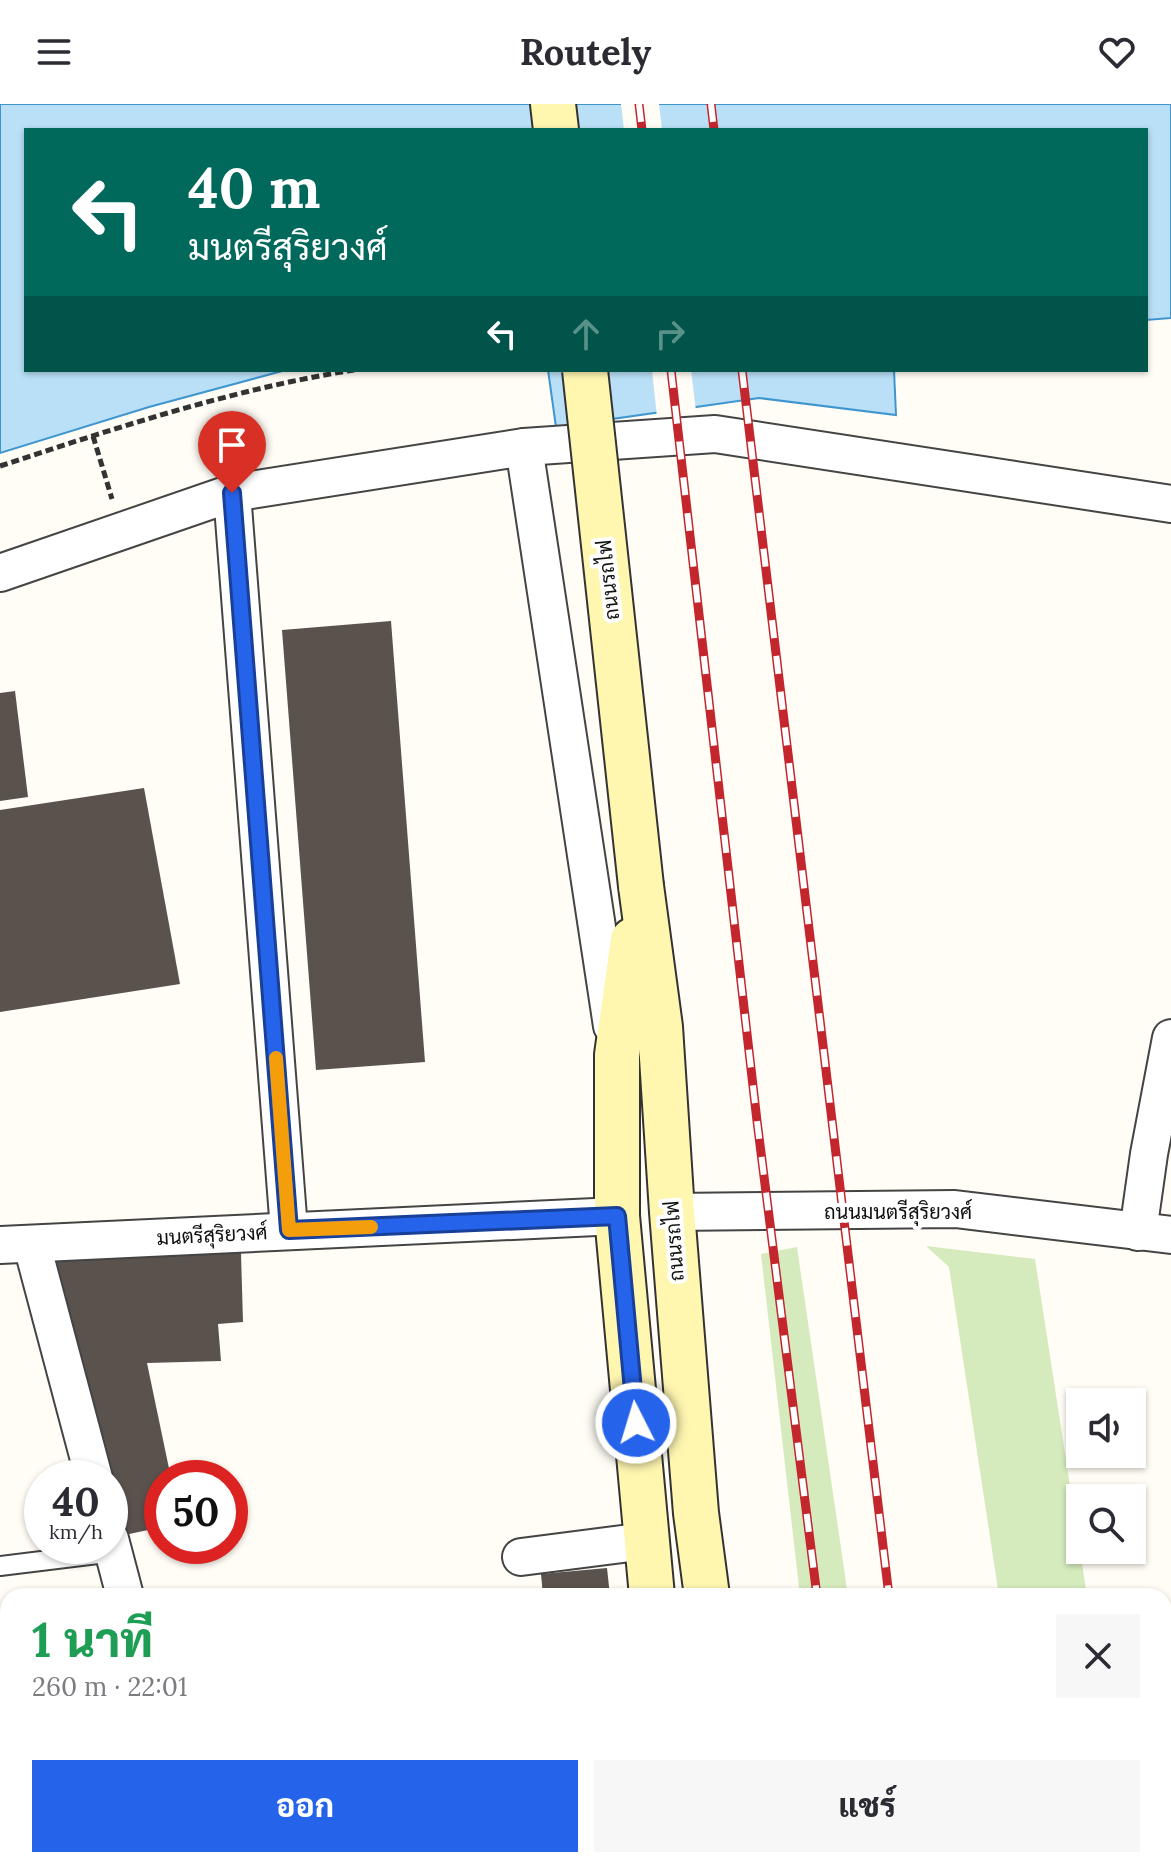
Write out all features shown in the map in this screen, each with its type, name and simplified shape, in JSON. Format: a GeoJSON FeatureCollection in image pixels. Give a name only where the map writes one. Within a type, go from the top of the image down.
{"type":"FeatureCollection","features":[{"type":"Feature","properties":{"kind":"main road"},"geometry":{"type":"LineString","coordinates":[[553,104],[556,128]]}},
{"type":"Feature","properties":{"kind":"main road","name":"ถนนรถไฟ"},"geometry":{"type":"LineString","coordinates":[[585,372],[641,886],[660,1027],[696,1513],[706,1588]]}},
{"type":"Feature","properties":{"kind":"main road","name":"ถนนรถไฟ"},"geometry":{"type":"LineString","coordinates":[[641,886],[617,1055],[617,1216],[651,1588]]}},
{"type":"Feature","properties":{"kind":"street"},"geometry":{"type":"LineString","coordinates":[[0,573],[232,493],[524,447],[715,434],[1171,504]]}},
{"type":"Feature","properties":{"kind":"street"},"geometry":{"type":"LineString","coordinates":[[524,447],[617,1055]]}},
{"type":"Feature","properties":{"kind":"street"},"geometry":{"type":"LineString","coordinates":[[232,493],[289,1230]]}},
{"type":"Feature","properties":{"kind":"street"},"geometry":{"type":"LineString","coordinates":[[1155,1234],[1149,1154],[1171,1038]]}},
{"type":"Feature","properties":{"kind":"street","name":"ถนนมนตรีสุริยวงศ์"},"geometry":{"type":"LineString","coordinates":[[672,1212],[955,1209],[1155,1234]]}},
{"type":"Feature","properties":{"kind":"street","name":"มนตรีสุริยวงศ์"},"geometry":{"type":"LineString","coordinates":[[16,1245],[617,1216]]}},
{"type":"Feature","properties":{"kind":"street"},"geometry":{"type":"LineString","coordinates":[[16,1245],[88,1460]]}},
{"type":"Feature","properties":{"kind":"street"},"geometry":{"type":"LineString","coordinates":[[521,1557],[646,1541]]}},
{"type":"Feature","properties":{"kind":"street"},"geometry":{"type":"LineString","coordinates":[[117,1564],[123,1588]]}},
{"type":"Feature","properties":{"kind":"lane"},"geometry":{"type":"LineString","coordinates":[[0,1566],[24,1562]]}},
{"type":"Feature","properties":{"kind":"path"},"geometry":{"type":"LineString","coordinates":[[0,466],[93,436],[288,381],[342,372]]}},
{"type":"Feature","properties":{"kind":"path"},"geometry":{"type":"LineString","coordinates":[[93,436],[114,504]]}},
{"type":"Feature","properties":{"kind":"green space"},"geometry":{"type":"Polygon","coordinates":[[[926,1246],[1035,1259],[1070,1484],[1066,1484],[1066,1564],[1082,1564],[1086,1588],[998,1588],[949,1267],[926,1246]]]}},
{"type":"Feature","properties":{"kind":"green space"},"geometry":{"type":"Polygon","coordinates":[[[797,1247],[847,1588],[799,1588],[761,1254],[797,1247]]]}},
{"type":"Feature","properties":{"kind":"water"},"geometry":{"type":"Polygon","coordinates":[[[0,104],[1171,104],[1171,318],[1148,320],[1148,128],[24,128],[24,372],[279,372],[149,407],[0,453],[0,104]]]}},
{"type":"Feature","properties":{"kind":"water"},"geometry":{"type":"Polygon","coordinates":[[[548,372],[894,372],[896,415],[759,398],[556,427],[548,372]]]}},
{"type":"Feature","properties":{"kind":"pier"},"geometry":{"type":"Polygon","coordinates":[[[621,104],[659,104],[662,128],[624,128],[621,104]]]}},
{"type":"Feature","properties":{"kind":"pier"},"geometry":{"type":"Polygon","coordinates":[[[652,372],[691,372],[696,411],[657,417],[652,372]]]}},
{"type":"Feature","properties":{"kind":"building"},"geometry":{"type":"Polygon","coordinates":[[[391,621],[425,1062],[316,1070],[282,630],[391,621]]]}},
{"type":"Feature","properties":{"kind":"building"},"geometry":{"type":"Polygon","coordinates":[[[15,691],[28,797],[0,801],[0,693],[15,691]]]}},
{"type":"Feature","properties":{"kind":"building"},"geometry":{"type":"Polygon","coordinates":[[[144,788],[180,984],[0,1012],[0,810],[144,788]]]}},
{"type":"Feature","properties":{"kind":"building"},"geometry":{"type":"Polygon","coordinates":[[[241,1253],[243,1322],[218,1324],[221,1361],[147,1363],[167,1460],[144,1460],[144,1531],[128,1534],[128,1460],[105,1460],[43,1257],[241,1253]]]}},
{"type":"Feature","properties":{"kind":"building"},"geometry":{"type":"Polygon","coordinates":[[[607,1568],[609,1588],[542,1588],[541,1574],[607,1568]]]}},
{"type":"Feature","properties":{"kind":"railway"},"geometry":{"type":"LineString","coordinates":[[639,104],[642,128]]}},
{"type":"Feature","properties":{"kind":"railway"},"geometry":{"type":"LineString","coordinates":[[711,104],[714,128]]}},
{"type":"Feature","properties":{"kind":"railway"},"geometry":{"type":"LineString","coordinates":[[671,372],[757,1121],[816,1588]]}},
{"type":"Feature","properties":{"kind":"railway"},"geometry":{"type":"LineString","coordinates":[[742,372],[888,1588]]}},
{"type":"Feature","properties":{"kind":"slow traffic"},"geometry":{"type":"LineString","coordinates":[[276,1058],[289,1230],[371,1227]]}},
{"type":"Feature","properties":{"kind":"route"},"geometry":{"type":"LineString","coordinates":[[232,493],[289,1230],[617,1216],[636,1423]]}}]}
